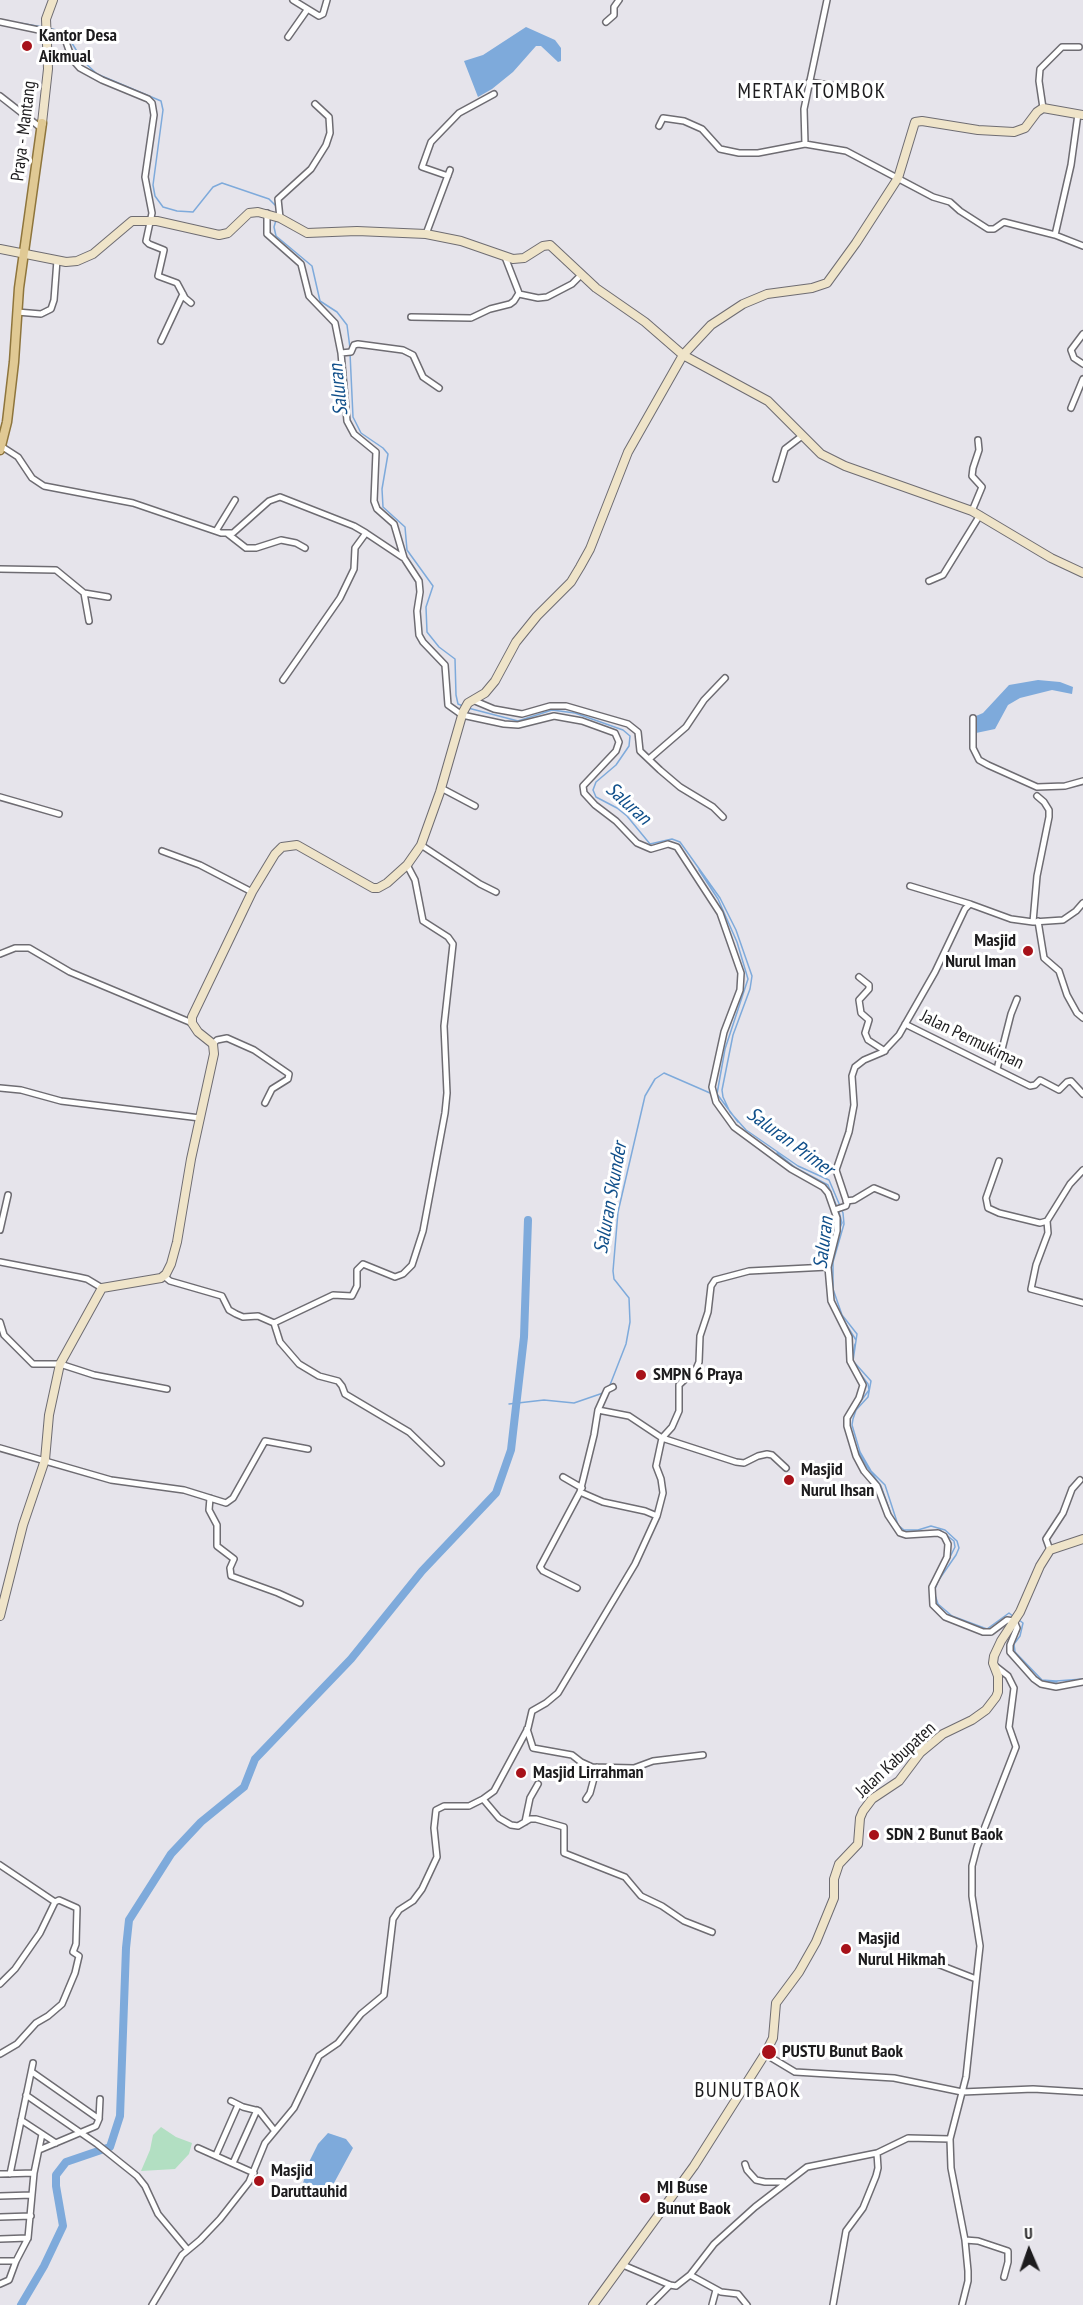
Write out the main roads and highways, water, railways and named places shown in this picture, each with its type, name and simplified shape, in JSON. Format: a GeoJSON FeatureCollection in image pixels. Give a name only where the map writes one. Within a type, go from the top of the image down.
{"type":"FeatureCollection","features":[{"type":"Feature","properties":{"kind":"main road","name":"Praya - Mantang"},"geometry":{"type":"LineString","coordinates":[[1,448],[7,422],[19,288],[42,122]]}},
{"type":"Feature","properties":{"kind":"water"},"geometry":{"type":"Polygon","coordinates":[[[526,27],[555,40],[561,48],[561,61],[558,62],[541,46],[536,46],[513,72],[478,97],[464,61],[483,55],[526,27]]]}},
{"type":"Feature","properties":{"kind":"water"},"geometry":{"type":"Polygon","coordinates":[[[1038,680],[1060,682],[1073,687],[1072,694],[1052,690],[1020,698],[1008,705],[995,729],[976,733],[976,716],[983,713],[1009,685],[1038,680]]]}},
{"type":"Feature","properties":{"kind":"water"},"geometry":{"type":"Polygon","coordinates":[[[328,2133],[346,2139],[353,2148],[334,2183],[321,2193],[308,2194],[301,2191],[308,2164],[318,2144],[328,2133]]]}},
{"type":"Feature","properties":{"kind":"waterway","name":"Saluran"},"geometry":{"type":"LineString","coordinates":[[19,23],[43,27]]}},
{"type":"Feature","properties":{"kind":"waterway","name":"Saluran"},"geometry":{"type":"LineString","coordinates":[[48,28],[65,32],[83,61],[97,74],[161,101],[163,110],[153,185],[155,196],[163,207],[193,212],[213,187],[222,183],[269,199],[276,206]]}},
{"type":"Feature","properties":{"kind":"waterway","name":"Saluran"},"geometry":{"type":"LineString","coordinates":[[276,220],[274,227],[276,236],[312,266],[320,301],[337,312],[347,325],[350,348]]}},
{"type":"Feature","properties":{"kind":"waterway","name":"Saluran"},"geometry":{"type":"LineString","coordinates":[[350,353],[353,417],[361,433],[388,454],[382,489],[383,507],[405,527],[407,550],[433,586],[426,607],[427,632],[439,647],[455,659],[456,695],[458,704],[463,706]]}},
{"type":"Feature","properties":{"kind":"waterway","name":"Saluran"},"geometry":{"type":"LineString","coordinates":[[468,708],[518,721],[552,710],[575,713],[623,730],[630,736],[629,746],[616,765],[596,782],[593,790],[596,797],[627,816],[650,844],[672,839],[680,842],[720,898],[736,930],[752,976],[750,989],[733,1035],[722,1090],[723,1097],[730,1112],[746,1130],[798,1166],[829,1180],[843,1213],[844,1224],[833,1262],[833,1289],[842,1315],[857,1334],[853,1361],[871,1381],[868,1397],[856,1410],[852,1425],[860,1452],[871,1471],[885,1485],[898,1525],[904,1530],[918,1530],[931,1526],[945,1530],[957,1541],[959,1548],[956,1555],[938,1581],[934,1592],[938,1604],[952,1616],[987,1629],[1009,1613],[1014,1617]]}},
{"type":"Feature","properties":{"kind":"waterway","name":"Saluran Primer"},"geometry":{"type":"LineString","coordinates":[[699,870],[718,899],[737,942],[748,979],[725,1049],[717,1094],[738,1122]]}},
{"type":"Feature","properties":{"kind":"waterway","name":"Saluran Skunder"},"geometry":{"type":"LineString","coordinates":[[610,1385],[626,1344],[630,1322],[629,1298],[614,1279],[613,1271],[618,1212],[645,1096],[655,1079],[664,1073],[710,1093]]}},
{"type":"Feature","properties":{"kind":"waterway","name":"Saluran"},"geometry":{"type":"LineString","coordinates":[[777,1153],[796,1168],[828,1185],[837,1207]]}},
{"type":"Feature","properties":{"kind":"waterway","name":"Saluran"},"geometry":{"type":"LineString","coordinates":[[839,1212],[842,1223],[839,1230]]}},
{"type":"Feature","properties":{"kind":"waterway"},"geometry":{"type":"LineString","coordinates":[[21,2305],[44,2266],[63,2226],[56,2175],[66,2162],[110,2147],[120,2116],[129,1920],[171,1854],[201,1822],[244,1787],[255,1759],[351,1659],[422,1571],[496,1493],[511,1450],[524,1337],[528,1220]]}},
{"type":"Feature","properties":{"kind":"waterway","name":"Saluran"},"geometry":{"type":"LineString","coordinates":[[844,1321],[856,1340]]}},
{"type":"Feature","properties":{"kind":"waterway","name":"Saluran"},"geometry":{"type":"LineString","coordinates":[[853,1354],[855,1344]]}},
{"type":"Feature","properties":{"kind":"waterway","name":"Saluran"},"geometry":{"type":"LineString","coordinates":[[858,1405],[869,1390],[868,1384],[859,1372]]}},
{"type":"Feature","properties":{"kind":"waterway","name":"Saluran Skunder"},"geometry":{"type":"LineString","coordinates":[[509,1404],[544,1400],[574,1403],[603,1393]]}},
{"type":"Feature","properties":{"kind":"waterway","name":"Saluran"},"geometry":{"type":"LineString","coordinates":[[856,1448],[881,1486],[892,1517]]}},
{"type":"Feature","properties":{"kind":"waterway","name":"Saluran"},"geometry":{"type":"LineString","coordinates":[[940,1530],[954,1541],[955,1547],[944,1569]]}},
{"type":"Feature","properties":{"kind":"waterway","name":"Saluran"},"geometry":{"type":"LineString","coordinates":[[1019,1620],[1023,1623],[1020,1636],[1014,1644],[1015,1652],[1042,1680],[1083,1679]]}},
{"type":"Feature","properties":{"kind":"waterway","name":"Saluran"},"geometry":{"type":"LineString","coordinates":[[1017,1623],[1019,1631],[1017,1634]]}},
{"type":"Feature","properties":{"kind":"waterway","name":"Saluran"},"geometry":{"type":"LineString","coordinates":[[1044,1682],[1057,1682]]}},
{"type":"Feature","properties":{"kind":"place","name":"Kantor Desa Aikmual"},"geometry":{"type":"Point","coordinates":[27,46]}},
{"type":"Feature","properties":{"kind":"place","name":"Masjid Nurul Iman"},"geometry":{"type":"Point","coordinates":[1028,951]}},
{"type":"Feature","properties":{"kind":"place","name":"SMPN 6 Praya"},"geometry":{"type":"Point","coordinates":[641,1375]}},
{"type":"Feature","properties":{"kind":"place","name":"Masjid Nurul Ihsan"},"geometry":{"type":"Point","coordinates":[789,1480]}},
{"type":"Feature","properties":{"kind":"place","name":"Masjid Lirrahman"},"geometry":{"type":"Point","coordinates":[521,1773]}},
{"type":"Feature","properties":{"kind":"place","name":"SDN 2 Bunut Baok"},"geometry":{"type":"Point","coordinates":[874,1835]}},
{"type":"Feature","properties":{"kind":"place","name":"Masjid Nurul Hikmah"},"geometry":{"type":"Point","coordinates":[846,1949]}},
{"type":"Feature","properties":{"kind":"place","name":"PUSTU Bunut Baok"},"geometry":{"type":"Point","coordinates":[769,2052]}},
{"type":"Feature","properties":{"kind":"place","name":"Masjid Daruttauhid"},"geometry":{"type":"Point","coordinates":[259,2181]}},
{"type":"Feature","properties":{"kind":"place","name":"MI Buse Bunut Baok"},"geometry":{"type":"Point","coordinates":[645,2198]}},
{"type":"Feature","properties":{"kind":"district","name":"MERTAK TOMBOK"},"geometry":{"type":"Point","coordinates":[812,92]}},
{"type":"Feature","properties":{"kind":"district","name":"BUNUTBAOK"},"geometry":{"type":"Point","coordinates":[748,2091]}}]}
